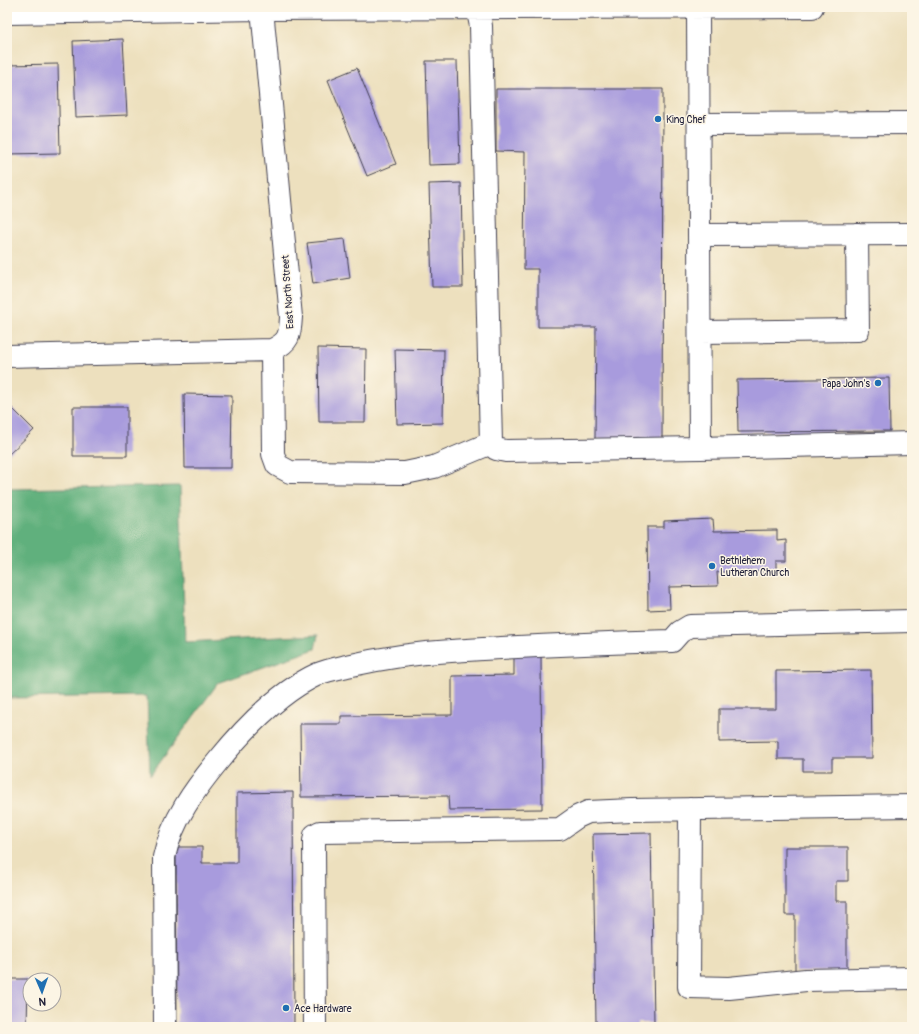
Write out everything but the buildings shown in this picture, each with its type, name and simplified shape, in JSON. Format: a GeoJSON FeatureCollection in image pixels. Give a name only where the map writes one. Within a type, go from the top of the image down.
{"type":"FeatureCollection","features":[{"type":"Feature","properties":{"kind":"street"},"geometry":{"type":"LineString","coordinates":[[7,13],[175,9],[698,9],[812,7]]}},
{"type":"Feature","properties":{"kind":"street"},"geometry":{"type":"LineString","coordinates":[[477,8],[481,26],[491,443],[496,449],[506,451],[700,448],[912,442]]}},
{"type":"Feature","properties":{"kind":"street","name":"East North Street"},"geometry":{"type":"LineString","coordinates":[[262,9],[290,317],[290,333],[283,345],[272,350]]}},
{"type":"Feature","properties":{"kind":"street"},"geometry":{"type":"LineString","coordinates":[[698,9],[700,448]]}},
{"type":"Feature","properties":{"kind":"street"},"geometry":{"type":"LineString","coordinates":[[699,124],[912,123]]}},
{"type":"Feature","properties":{"kind":"street"},"geometry":{"type":"LineString","coordinates":[[700,332],[858,330],[857,234]]}},
{"type":"Feature","properties":{"kind":"street"},"geometry":{"type":"LineString","coordinates":[[700,235],[912,234]]}},
{"type":"Feature","properties":{"kind":"street"},"geometry":{"type":"LineString","coordinates":[[7,356],[272,350],[273,454],[277,465],[290,472],[405,473],[434,466],[491,443]]}},
{"type":"Feature","properties":{"kind":"street"},"geometry":{"type":"LineString","coordinates":[[165,1027],[164,857],[178,817],[204,779],[229,747],[264,712],[286,694],[318,674],[402,654],[523,646],[672,641],[680,632],[690,626],[912,621]]}},
{"type":"Feature","properties":{"kind":"street"},"geometry":{"type":"LineString","coordinates":[[315,1027],[314,841],[315,835],[320,832],[560,829],[577,817],[588,812],[912,806]]}},
{"type":"Feature","properties":{"kind":"street"},"geometry":{"type":"LineString","coordinates":[[690,809],[689,987],[729,988],[806,980],[912,978]]}},
{"type":"Feature","properties":{"kind":"green space"},"geometry":{"type":"Polygon","coordinates":[[[180,486],[185,642],[318,635],[315,649],[218,683],[150,776],[147,696],[7,698],[7,489],[180,486]]]}},
{"type":"Feature","properties":{"kind":"place","name":"King Chef"},"geometry":{"type":"Point","coordinates":[658,119]}},
{"type":"Feature","properties":{"kind":"place","name":"Papa John's"},"geometry":{"type":"Point","coordinates":[878,383]}},
{"type":"Feature","properties":{"kind":"place","name":"Bethlehem Lutheran Church"},"geometry":{"type":"Point","coordinates":[712,566]}},
{"type":"Feature","properties":{"kind":"place","name":"Ace Hardware"},"geometry":{"type":"Point","coordinates":[286,1008]}}]}
